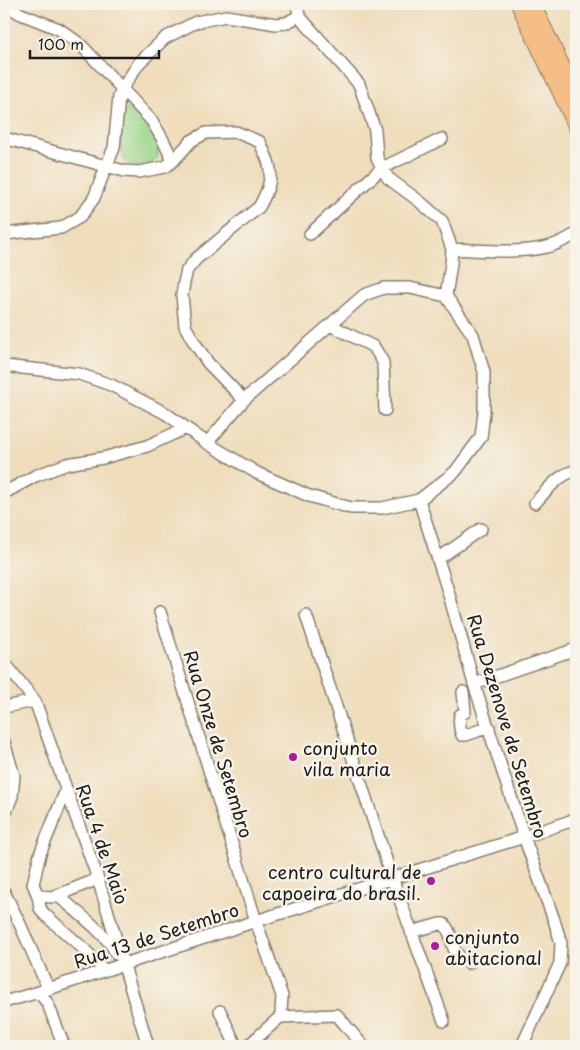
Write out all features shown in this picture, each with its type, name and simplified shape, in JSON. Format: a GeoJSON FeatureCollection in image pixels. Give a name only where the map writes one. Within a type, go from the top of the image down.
{"type":"FeatureCollection","features":[{"type":"Feature","properties":{"kind":"main road"},"geometry":{"type":"LineString","coordinates":[[518,4],[576,127]]}},
{"type":"Feature","properties":{"kind":"main road"},"geometry":{"type":"LineString","coordinates":[[533,4],[576,94]]}},
{"type":"Feature","properties":{"kind":"street"},"geometry":{"type":"LineString","coordinates":[[4,4],[21,14],[59,29],[81,45],[152,122],[174,161]]}},
{"type":"Feature","properties":{"kind":"street"},"geometry":{"type":"LineString","coordinates":[[4,366],[79,374],[111,386],[165,413],[207,443],[257,473],[309,496],[351,508],[382,508],[419,500],[455,472],[481,437],[484,412],[484,372],[473,335],[446,296],[452,249],[442,221],[388,178],[376,158],[375,130],[359,84],[299,16],[297,4]]}},
{"type":"Feature","properties":{"kind":"street"},"geometry":{"type":"LineString","coordinates":[[4,234],[61,228],[80,217],[94,198],[114,148],[119,96],[122,89],[139,63],[165,38],[196,22],[226,16],[276,24],[286,23],[299,16]]}},
{"type":"Feature","properties":{"kind":"street"},"geometry":{"type":"LineString","coordinates":[[4,138],[106,167],[139,172],[165,167],[174,161],[191,141],[206,132],[236,132],[260,142],[269,162],[270,181],[264,198],[259,207],[196,259],[187,270],[183,289],[185,326],[208,363],[244,400]]}},
{"type":"Feature","properties":{"kind":"street"},"geometry":{"type":"LineString","coordinates":[[310,234],[382,168],[442,139]]}},
{"type":"Feature","properties":{"kind":"street"},"geometry":{"type":"LineString","coordinates":[[452,249],[525,250],[549,246],[576,234]]}},
{"type":"Feature","properties":{"kind":"street"},"geometry":{"type":"LineString","coordinates":[[207,443],[244,400],[364,296],[384,288],[410,288],[446,296]]}},
{"type":"Feature","properties":{"kind":"street"},"geometry":{"type":"LineString","coordinates":[[330,325],[374,347],[383,362],[385,410]]}},
{"type":"Feature","properties":{"kind":"street"},"geometry":{"type":"LineString","coordinates":[[5,489],[67,464],[103,458],[146,446],[186,428]]}},
{"type":"Feature","properties":{"kind":"street"},"geometry":{"type":"LineString","coordinates":[[535,503],[551,486],[570,472],[576,471]]}},
{"type":"Feature","properties":{"kind":"street","name":"Rua Dezenove de Setembro"},"geometry":{"type":"LineString","coordinates":[[419,500],[448,591],[474,684],[561,943],[560,963],[522,1046]]}},
{"type":"Feature","properties":{"kind":"street"},"geometry":{"type":"LineString","coordinates":[[438,559],[481,529]]}},
{"type":"Feature","properties":{"kind":"street","name":"Rua Onze de Setembro"},"geometry":{"type":"LineString","coordinates":[[160,612],[256,921],[282,996],[282,1013],[280,1017]]}},
{"type":"Feature","properties":{"kind":"street"},"geometry":{"type":"LineString","coordinates":[[306,615],[392,878],[444,1021]]}},
{"type":"Feature","properties":{"kind":"street"},"geometry":{"type":"LineString","coordinates":[[474,684],[576,649]]}},
{"type":"Feature","properties":{"kind":"street","name":"Rua 4 de Maio"},"geometry":{"type":"LineString","coordinates":[[4,662],[35,701],[98,879],[121,965],[148,1046]]}},
{"type":"Feature","properties":{"kind":"street"},"geometry":{"type":"LineString","coordinates":[[463,692],[465,712],[460,715],[459,722],[459,730],[462,735],[489,727]]}},
{"type":"Feature","properties":{"kind":"street"},"geometry":{"type":"LineString","coordinates":[[4,707],[35,701]]}},
{"type":"Feature","properties":{"kind":"street"},"geometry":{"type":"LineString","coordinates":[[4,742],[14,776],[12,796],[6,812]]}},
{"type":"Feature","properties":{"kind":"street"},"geometry":{"type":"LineString","coordinates":[[66,790],[40,854],[33,884],[40,908],[44,914],[84,948],[104,970]]}},
{"type":"Feature","properties":{"kind":"street","name":"Rua 13 de Setembro"},"geometry":{"type":"LineString","coordinates":[[4,1002],[524,837],[576,818]]}},
{"type":"Feature","properties":{"kind":"street"},"geometry":{"type":"LineString","coordinates":[[38,896],[53,897],[98,879]]}},
{"type":"Feature","properties":{"kind":"street"},"geometry":{"type":"LineString","coordinates":[[4,892],[19,922],[64,1046]]}},
{"type":"Feature","properties":{"kind":"street"},"geometry":{"type":"LineString","coordinates":[[57,895],[111,944],[121,965]]}},
{"type":"Feature","properties":{"kind":"street"},"geometry":{"type":"LineString","coordinates":[[411,932],[444,924],[448,928],[454,950],[462,959],[469,963]]}},
{"type":"Feature","properties":{"kind":"street"},"geometry":{"type":"LineString","coordinates":[[220,1010],[236,1046]]}},
{"type":"Feature","properties":{"kind":"street"},"geometry":{"type":"LineString","coordinates":[[248,1046],[280,1017],[337,1015],[363,1046]]}},
{"type":"Feature","properties":{"kind":"green space"},"geometry":{"type":"Polygon","coordinates":[[[132,106],[143,114],[159,145],[157,159],[144,167],[137,167],[124,160],[122,153],[120,138],[121,122],[126,110],[132,106]]]}},
{"type":"Feature","properties":{"kind":"place","name":"conjunto vila maria"},"geometry":{"type":"Point","coordinates":[293,757]}},
{"type":"Feature","properties":{"kind":"place","name":"centro cultural de capoeira do brasil."},"geometry":{"type":"Point","coordinates":[431,881]}},
{"type":"Feature","properties":{"kind":"place","name":"conjunto abitacional"},"geometry":{"type":"Point","coordinates":[435,946]}}]}
